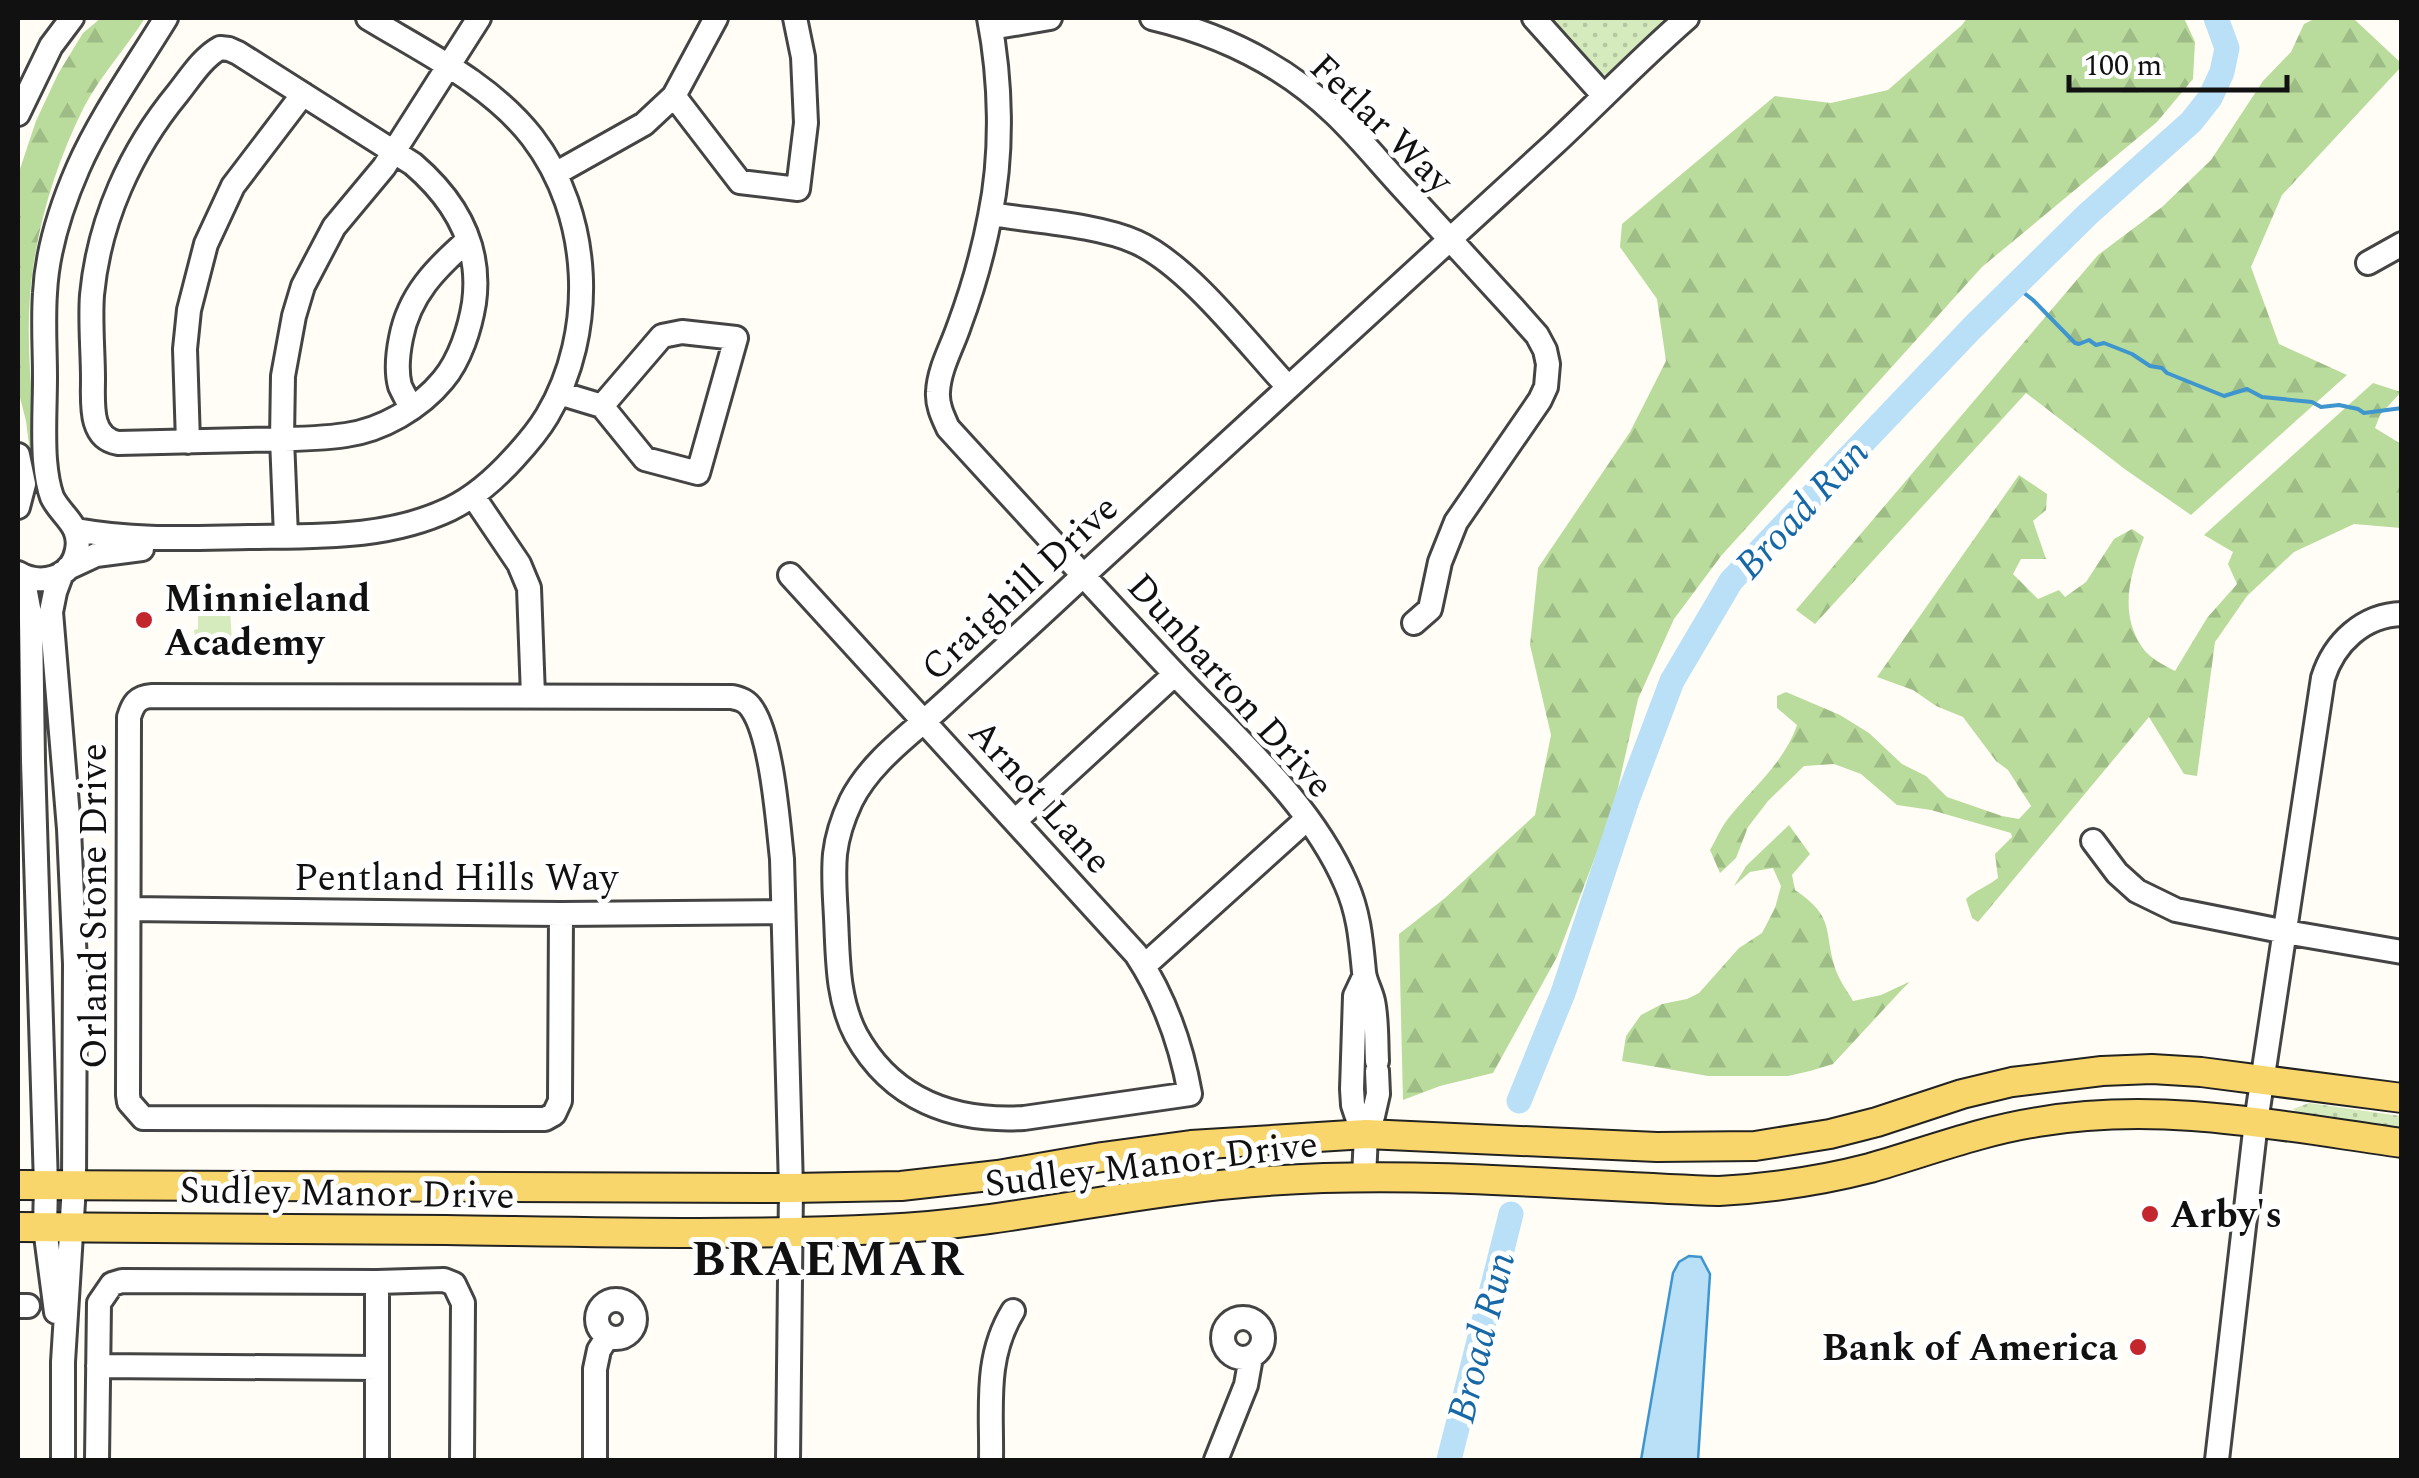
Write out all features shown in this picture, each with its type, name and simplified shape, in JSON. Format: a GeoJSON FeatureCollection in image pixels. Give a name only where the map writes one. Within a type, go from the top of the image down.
{"type":"FeatureCollection","features":[{"type":"Feature","properties":{"kind":"main road","name":"Sudley Manor Drive"},"geometry":{"type":"LineString","coordinates":[[18,1185],[900,1186],[1191,1145],[1366,1134],[1657,1147],[1755,1146],[1830,1134],[2012,1082],[2062,1074],[2152,1070],[2201,1072],[2402,1098]]}},
{"type":"Feature","properties":{"kind":"main road","name":"Sudley Manor Drive"},"geometry":{"type":"LineString","coordinates":[[45,1228],[750,1234],[941,1226],[1162,1192],[1301,1179],[1418,1177],[1719,1192],[1818,1180],[1992,1131],[2091,1114],[2144,1112],[2256,1122],[2402,1143]]}},
{"type":"Feature","properties":{"kind":"street"},"geometry":{"type":"LineString","coordinates":[[18,114],[50,46],[72,18]]}},
{"type":"Feature","properties":{"kind":"street"},"geometry":{"type":"LineString","coordinates":[[59,510],[51,495],[45,462],[45,292],[50,256],[78,169],[166,18]]}},
{"type":"Feature","properties":{"kind":"street"},"geometry":{"type":"LineString","coordinates":[[76,530],[118,538],[174,540],[381,531],[422,520],[473,496],[500,473],[546,418],[574,352],[581,308],[578,243],[554,174],[531,136],[507,110],[448,67],[368,18]]}},
{"type":"Feature","properties":{"kind":"street"},"geometry":{"type":"LineString","coordinates":[[286,536],[284,376],[303,286],[334,227],[384,167],[479,18]]}},
{"type":"Feature","properties":{"kind":"street"},"geometry":{"type":"LineString","coordinates":[[554,174],[644,124],[674,96],[716,18]]}},
{"type":"Feature","properties":{"kind":"street"},"geometry":{"type":"LineString","coordinates":[[674,96],[740,182],[798,189],[806,123],[803,56],[794,18]]}},
{"type":"Feature","properties":{"kind":"street"},"geometry":{"type":"LineString","coordinates":[[990,23],[1050,18]]}},
{"type":"Feature","properties":{"kind":"street","name":"Fetlar Way"},"geometry":{"type":"LineString","coordinates":[[1152,18],[1245,50],[1311,93],[1358,138],[1537,334],[1545,350],[1548,375],[1540,400],[1456,522],[1440,562],[1430,609],[1414,623]]}},
{"type":"Feature","properties":{"kind":"street"},"geometry":{"type":"LineString","coordinates":[[1534,18],[1604,96]]}},
{"type":"Feature","properties":{"kind":"street","name":"Craighill Drive"},"geometry":{"type":"LineString","coordinates":[[1190,1094],[1024,1118],[981,1118],[919,1099],[882,1070],[854,1032],[840,984],[834,875],[841,824],[852,798],[878,763],[1687,18]]}},
{"type":"Feature","properties":{"kind":"street","name":"Dunbarton Drive"},"geometry":{"type":"LineString","coordinates":[[990,23],[997,80],[996,174],[991,214],[966,307],[940,377],[938,398],[942,415],[948,428],[1283,788],[1332,856],[1353,901],[1364,977],[1372,998],[1377,1066],[1374,1116],[1366,1134],[1364,1178]]}},
{"type":"Feature","properties":{"kind":"street"},"geometry":{"type":"LineString","coordinates":[[229,48],[394,152],[435,183],[461,220],[468,240],[476,287],[466,334],[444,379],[386,424],[347,435],[282,440],[112,442],[99,433],[95,422],[92,294],[112,210],[140,145],[212,52],[229,48]]}},
{"type":"Feature","properties":{"kind":"street"},"geometry":{"type":"LineString","coordinates":[[188,442],[187,329],[206,244],[234,186],[303,94]]}},
{"type":"Feature","properties":{"kind":"street"},"geometry":{"type":"LineString","coordinates":[[991,214],[1093,230],[1138,242],[1184,275],[1288,387]]}},
{"type":"Feature","properties":{"kind":"street"},"geometry":{"type":"LineString","coordinates":[[411,408],[400,386],[398,370],[398,349],[408,311],[430,275],[468,240]]}},
{"type":"Feature","properties":{"kind":"street"},"geometry":{"type":"LineString","coordinates":[[2368,263],[2402,244]]}},
{"type":"Feature","properties":{"kind":"street"},"geometry":{"type":"LineString","coordinates":[[559,393],[602,406],[645,459],[698,474],[736,338],[682,332],[662,336],[602,406]]}},
{"type":"Feature","properties":{"kind":"street"},"geometry":{"type":"LineString","coordinates":[[18,455],[24,484],[18,510],[36,505],[59,510],[76,530],[77,550],[55,592],[52,612],[73,897],[76,1069],[60,1186],[45,1228],[63,1362],[63,1460]]}},
{"type":"Feature","properties":{"kind":"street"},"geometry":{"type":"LineString","coordinates":[[473,496],[519,564],[530,588],[533,696]]}},
{"type":"Feature","properties":{"kind":"street"},"geometry":{"type":"LineString","coordinates":[[18,573],[42,580],[96,555],[174,540]]}},
{"type":"Feature","properties":{"kind":"street"},"geometry":{"type":"LineString","coordinates":[[18,573],[31,619],[33,761],[60,1186]]}},
{"type":"Feature","properties":{"kind":"street","name":"Arnot Lane"},"geometry":{"type":"LineString","coordinates":[[790,575],[1136,954],[1172,1018],[1190,1094]]}},
{"type":"Feature","properties":{"kind":"street"},"geometry":{"type":"LineString","coordinates":[[2218,1460],[2256,1122],[2323,678],[2338,648],[2358,628],[2381,616],[2402,614]]}},
{"type":"Feature","properties":{"kind":"street"},"geometry":{"type":"LineString","coordinates":[[1015,820],[1175,674]]}},
{"type":"Feature","properties":{"kind":"street","name":"Orland Stone Drive"},"geometry":{"type":"LineString","coordinates":[[561,914],[560,1102],[554,1114],[545,1119],[143,1118],[134,1110],[128,1095],[129,717],[136,700],[143,696],[732,697],[748,704],[765,741],[782,859],[790,1188],[788,1460]]}},
{"type":"Feature","properties":{"kind":"street"},"geometry":{"type":"LineString","coordinates":[[1144,966],[1307,819]]}},
{"type":"Feature","properties":{"kind":"street"},"geometry":{"type":"LineString","coordinates":[[2093,841],[2117,873],[2149,898],[2191,914],[2402,952]]}},
{"type":"Feature","properties":{"kind":"street","name":"Pentland Hills Way"},"geometry":{"type":"LineString","coordinates":[[129,909],[561,914],[784,912]]}},
{"type":"Feature","properties":{"kind":"street","name":"Dunbarton Drive"},"geometry":{"type":"LineString","coordinates":[[1364,977],[1356,996],[1352,1089],[1353,1105],[1366,1134]]}},
{"type":"Feature","properties":{"kind":"street"},"geometry":{"type":"LineString","coordinates":[[97,1460],[99,1303],[112,1284],[444,1280],[454,1284],[464,1303],[462,1460]]}},
{"type":"Feature","properties":{"kind":"street"},"geometry":{"type":"LineString","coordinates":[[377,1282],[377,1460]]}},
{"type":"Feature","properties":{"kind":"street"},"geometry":{"type":"LineString","coordinates":[[992,1460],[992,1362],[996,1344],[1013,1311]]}},
{"type":"Feature","properties":{"kind":"street"},"geometry":{"type":"LineString","coordinates":[[594,1460],[595,1368],[599,1350],[608,1336]]}},
{"type":"Feature","properties":{"kind":"street"},"geometry":{"type":"LineString","coordinates":[[1216,1460],[1246,1385],[1250,1357]]}},
{"type":"Feature","properties":{"kind":"street"},"geometry":{"type":"LineString","coordinates":[[98,1366],[377,1368]]}},
{"type":"Feature","properties":{"kind":"green space"},"geometry":{"type":"Polygon","coordinates":[[[101,18],[145,18],[84,107],[59,165],[41,226],[29,320],[40,476],[33,477],[18,390],[18,175],[36,121],[58,74],[83,33],[101,18]]]}},
{"type":"Feature","properties":{"kind":"green space"},"geometry":{"type":"Polygon","coordinates":[[[1546,18],[1678,18],[1620,70],[1607,75],[1595,71],[1546,18]]]}},
{"type":"Feature","properties":{"kind":"green space"},"geometry":{"type":"Polygon","coordinates":[[[1967,18],[2184,18],[2195,42],[2193,79],[2157,122],[1982,267],[1721,556],[1674,619],[1638,699],[1613,810],[1557,957],[1493,1073],[1403,1100],[1399,934],[1445,898],[1535,815],[1551,735],[1530,645],[1538,568],[1630,432],[1666,361],[1657,299],[1620,247],[1622,224],[1775,96],[1831,103],[1888,90],[1967,18]]]}},
{"type":"Feature","properties":{"kind":"green space"},"geometry":{"type":"Polygon","coordinates":[[[2316,18],[2353,18],[2401,67],[2282,195],[2251,267],[2279,344],[2347,375],[2191,515],[2026,393],[1815,624],[1796,610],[2098,255],[2162,207],[2211,160],[2263,81],[2291,52],[2304,24],[2316,18]]]}},
{"type":"Feature","properties":{"kind":"green space"},"geometry":{"type":"Polygon","coordinates":[[[2373,383],[2401,392],[2380,415],[2375,428],[2401,444],[2401,528],[2354,524],[2294,552],[2247,596],[2215,642],[2197,776],[2184,774],[2149,717],[1978,922],[1972,918],[1966,899],[1998,878],[1995,854],[2012,837],[2011,833],[1931,810],[1897,805],[1861,774],[1834,764],[1804,766],[1768,801],[1748,827],[1736,858],[1720,873],[1710,850],[1728,819],[1777,762],[1797,725],[1777,708],[1777,696],[1786,692],[1840,715],[1869,733],[1902,764],[1926,776],[1947,797],[2019,819],[2031,806],[2008,770],[1996,761],[1963,717],[1936,706],[1913,690],[1877,677],[2019,475],[2047,494],[2046,510],[2033,521],[2046,559],[2021,559],[2013,574],[2038,599],[2059,590],[2065,597],[2086,582],[2114,539],[2132,529],[2144,537],[2131,578],[2130,620],[2145,651],[2175,671],[2207,618],[2237,584],[2228,564],[2233,552],[2204,535],[2373,383]]]}},
{"type":"Feature","properties":{"kind":"green space"},"geometry":{"type":"Polygon","coordinates":[[[230,608],[232,643],[196,645],[198,610],[230,608]]]}},
{"type":"Feature","properties":{"kind":"green space"},"geometry":{"type":"Polygon","coordinates":[[[1789,825],[1810,854],[1792,875],[1795,890],[1823,918],[1837,973],[1853,1001],[1881,995],[1909,982],[1833,1064],[1810,1071],[1788,1076],[1708,1076],[1622,1061],[1626,1036],[1641,1015],[1699,993],[1739,948],[1762,933],[1781,886],[1773,868],[1750,872],[1734,886],[1746,866],[1789,825]]]}},
{"type":"Feature","properties":{"kind":"green space"},"geometry":{"type":"Polygon","coordinates":[[[2309,1103],[2401,1116],[2401,1134],[2302,1118],[2293,1109],[2309,1103]]]}},
{"type":"Feature","properties":{"kind":"water"},"geometry":{"type":"Polygon","coordinates":[[[1689,1256],[1701,1257],[1710,1274],[1698,1460],[1641,1460],[1673,1273],[1679,1262],[1689,1256]]]}},
{"type":"Feature","properties":{"kind":"waterway","name":"Broad Run"},"geometry":{"type":"LineString","coordinates":[[1519,1101],[1563,993],[1627,800],[1672,681],[1731,581],[1972,328],[2088,214],[2191,122],[2210,98],[2222,72],[2227,48],[2216,18]]}},
{"type":"Feature","properties":{"kind":"waterway"},"geometry":{"type":"LineString","coordinates":[[2015,286],[2075,343],[2104,343],[2224,396],[2247,389],[2262,397],[2312,402],[2321,407],[2339,405],[2364,413],[2402,408]]}},
{"type":"Feature","properties":{"kind":"waterway","name":"Broad Run"},"geometry":{"type":"LineString","coordinates":[[1449,1460],[1511,1214]]}},
{"type":"Feature","properties":{"kind":"place","name":"Minnieland Academy"},"geometry":{"type":"Point","coordinates":[144,620]}},
{"type":"Feature","properties":{"kind":"place","name":"Arby's"},"geometry":{"type":"Point","coordinates":[2150,1214]}},
{"type":"Feature","properties":{"kind":"place","name":"Bank of America"},"geometry":{"type":"Point","coordinates":[2138,1347]}},
{"type":"Feature","properties":{"kind":"district","name":"BRAEMAR"},"geometry":{"type":"Point","coordinates":[829,1258]}}]}
